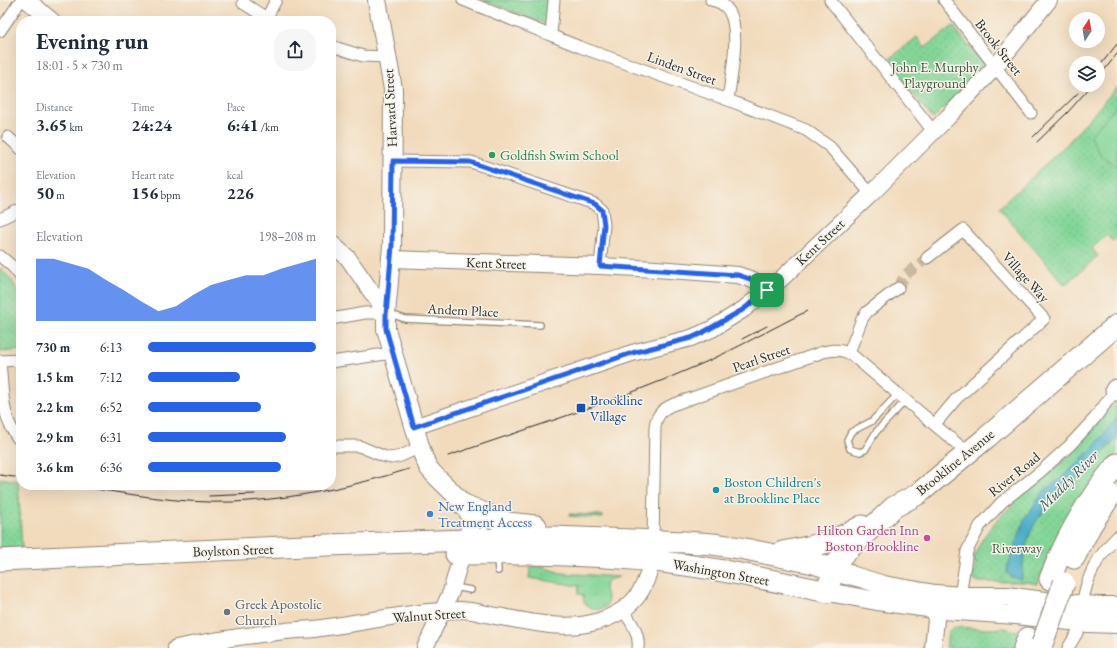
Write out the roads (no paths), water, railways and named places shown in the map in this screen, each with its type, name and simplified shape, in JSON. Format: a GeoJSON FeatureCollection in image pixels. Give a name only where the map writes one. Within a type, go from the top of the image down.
{"type":"FeatureCollection","features":[{"type":"Feature","properties":{"kind":"highway","name":"Brookline Avenue"},"geometry":{"type":"LineString","coordinates":[[828,592],[840,572],[836,562],[894,507],[918,494],[1116,329]]}},
{"type":"Feature","properties":{"kind":"highway"},"geometry":{"type":"LineString","coordinates":[[1034,644],[1057,581],[1066,540],[1078,518],[1098,488],[1117,464]]}},
{"type":"Feature","properties":{"kind":"highway"},"geometry":{"type":"LineString","coordinates":[[1057,581],[1075,557],[1100,510],[1117,487]]}},
{"type":"Feature","properties":{"kind":"highway"},"geometry":{"type":"LineString","coordinates":[[840,572],[856,562],[903,516],[918,494]]}},
{"type":"Feature","properties":{"kind":"highway"},"geometry":{"type":"LineString","coordinates":[[464,505],[510,524],[607,530],[653,540]]}},
{"type":"Feature","properties":{"kind":"highway"},"geometry":{"type":"LineString","coordinates":[[771,554],[814,547],[829,542],[849,534],[894,507]]}},
{"type":"Feature","properties":{"kind":"highway","name":"Washington Street"},"geometry":{"type":"LineString","coordinates":[[495,551],[553,537],[653,540],[712,544],[771,554],[814,563],[840,572]]}},
{"type":"Feature","properties":{"kind":"highway","name":"Washington Street"},"geometry":{"type":"LineString","coordinates":[[464,547],[495,551],[652,561],[704,568],[828,592]]}},
{"type":"Feature","properties":{"kind":"highway","name":"Boylston Street"},"geometry":{"type":"LineString","coordinates":[[0,560],[464,547]]}},
{"type":"Feature","properties":{"kind":"highway","name":"Boylston Street"},"geometry":{"type":"LineString","coordinates":[[0,574],[464,547]]}},
{"type":"Feature","properties":{"kind":"main road","name":"Harvard Street"},"geometry":{"type":"LineString","coordinates":[[377,0],[393,89],[391,259],[386,313]]}},
{"type":"Feature","properties":{"kind":"main road"},"geometry":{"type":"LineString","coordinates":[[386,313],[386,329],[392,353],[424,456],[464,505],[471,519],[464,547]]}},
{"type":"Feature","properties":{"kind":"main road","name":"Washington Street"},"geometry":{"type":"LineString","coordinates":[[840,572],[879,584],[935,594],[1012,597],[1082,605],[1117,606]]}},
{"type":"Feature","properties":{"kind":"main road","name":"Washington Street"},"geometry":{"type":"LineString","coordinates":[[828,592],[937,610],[1083,623],[1117,624]]}},
{"type":"Feature","properties":{"kind":"street"},"geometry":{"type":"LineString","coordinates":[[0,31],[21,0]]}},
{"type":"Feature","properties":{"kind":"street"},"geometry":{"type":"LineString","coordinates":[[27,0],[46,16]]}},
{"type":"Feature","properties":{"kind":"street"},"geometry":{"type":"LineString","coordinates":[[244,0],[243,3],[262,16]]}},
{"type":"Feature","properties":{"kind":"street"},"geometry":{"type":"LineString","coordinates":[[270,16],[276,0]]}},
{"type":"Feature","properties":{"kind":"street","name":"Linden Street"},"geometry":{"type":"LineString","coordinates":[[463,0],[580,47],[776,117],[806,130],[830,147],[871,194]]}},
{"type":"Feature","properties":{"kind":"street"},"geometry":{"type":"LineString","coordinates":[[551,35],[554,0]]}},
{"type":"Feature","properties":{"kind":"street"},"geometry":{"type":"LineString","coordinates":[[711,0],[721,3],[728,10],[734,23],[735,40],[728,100]]}},
{"type":"Feature","properties":{"kind":"street"},"geometry":{"type":"LineString","coordinates":[[830,0],[933,131]]}},
{"type":"Feature","properties":{"kind":"street","name":"Brook Street"},"geometry":{"type":"LineString","coordinates":[[944,0],[1031,112]]}},
{"type":"Feature","properties":{"kind":"street","name":"Kent Street"},"geometry":{"type":"LineString","coordinates":[[391,259],[600,266],[738,275],[753,280],[767,290],[871,194],[948,117],[995,67],[1049,0]]}},
{"type":"Feature","properties":{"kind":"street"},"geometry":{"type":"LineString","coordinates":[[336,48],[362,56],[387,57]]}},
{"type":"Feature","properties":{"kind":"street"},"geometry":{"type":"LineString","coordinates":[[8,137],[16,144]]}},
{"type":"Feature","properties":{"kind":"street"},"geometry":{"type":"LineString","coordinates":[[393,161],[470,162],[579,197],[595,204],[602,210],[604,225],[600,266]]}},
{"type":"Feature","properties":{"kind":"street"},"geometry":{"type":"LineString","coordinates":[[0,219],[16,211]]}},
{"type":"Feature","properties":{"kind":"street","name":"Village Way"},"geometry":{"type":"LineString","coordinates":[[927,258],[963,230],[1044,319],[957,398],[935,424]]}},
{"type":"Feature","properties":{"kind":"street"},"geometry":{"type":"LineString","coordinates":[[336,247],[348,258],[386,313]]}},
{"type":"Feature","properties":{"kind":"street"},"geometry":{"type":"LineString","coordinates":[[0,256],[16,271]]}},
{"type":"Feature","properties":{"kind":"street"},"geometry":{"type":"LineString","coordinates":[[898,288],[867,312],[862,319],[848,353],[968,452]]}},
{"type":"Feature","properties":{"kind":"street"},"geometry":{"type":"LineString","coordinates":[[414,427],[632,353],[691,338],[744,309],[767,290]]}},
{"type":"Feature","properties":{"kind":"street"},"geometry":{"type":"LineString","coordinates":[[336,318],[365,313],[386,313]]}},
{"type":"Feature","properties":{"kind":"street","name":"Pearl Street"},"geometry":{"type":"LineString","coordinates":[[653,540],[655,427],[657,418],[663,410],[672,405],[823,352],[835,350],[848,353]]}},
{"type":"Feature","properties":{"kind":"street"},"geometry":{"type":"LineString","coordinates":[[336,361],[392,353]]}},
{"type":"Feature","properties":{"kind":"street"},"geometry":{"type":"LineString","coordinates":[[16,360],[0,361],[5,413],[11,429],[16,436]]}},
{"type":"Feature","properties":{"kind":"street","name":"River Road"},"geometry":{"type":"LineString","coordinates":[[960,596],[967,551],[976,532],[988,516],[1002,502],[1059,456],[1100,412],[1117,388]]}},
{"type":"Feature","properties":{"kind":"street"},"geometry":{"type":"LineString","coordinates":[[336,446],[358,446],[391,458],[424,456]]}},
{"type":"Feature","properties":{"kind":"street"},"geometry":{"type":"LineString","coordinates":[[1082,605],[1086,585],[1092,571],[1101,555],[1117,537]]}},
{"type":"Feature","properties":{"kind":"street","name":"Walnut Street"},"geometry":{"type":"LineString","coordinates":[[176,648],[206,645],[277,632],[313,629],[404,615],[442,611],[467,610],[548,625],[565,626],[595,622],[610,617],[623,610],[636,597],[645,583],[652,561],[653,540]]}},
{"type":"Feature","properties":{"kind":"street"},"geometry":{"type":"LineString","coordinates":[[425,648],[453,587],[464,547]]}},
{"type":"Feature","properties":{"kind":"street"},"geometry":{"type":"LineString","coordinates":[[623,610],[636,631],[639,648]]}},
{"type":"Feature","properties":{"kind":"street"},"geometry":{"type":"LineString","coordinates":[[933,648],[937,610]]}},
{"type":"Feature","properties":{"kind":"street"},"geometry":{"type":"LineString","coordinates":[[1068,648],[1083,623]]}},
{"type":"Feature","properties":{"kind":"lane","name":"Andem Place"},"geometry":{"type":"LineString","coordinates":[[386,313],[404,319],[540,325]]}},
{"type":"Feature","properties":{"kind":"lane"},"geometry":{"type":"LineString","coordinates":[[902,397],[876,432],[865,450],[860,452],[850,448],[847,440],[850,432],[872,421],[902,397]]}},
{"type":"Feature","properties":{"kind":"lane"},"geometry":{"type":"LineString","coordinates":[[464,505],[479,520],[495,551]]}},
{"type":"Feature","properties":{"kind":"lane"},"geometry":{"type":"LineString","coordinates":[[453,587],[471,590]]}},
{"type":"Feature","properties":{"kind":"water","name":"Muddy River"},"geometry":{"type":"Polygon","coordinates":[[[1117,417],[1117,438],[1090,467],[1061,492],[1038,518],[1028,538],[1022,579],[1010,576],[1007,573],[1007,568],[1025,518],[1044,491],[1060,479],[1094,446],[1117,417]]]}},
{"type":"Feature","properties":{"kind":"tunnel"},"geometry":{"type":"LineString","coordinates":[[898,288],[905,275],[927,258]]}},
{"type":"Feature","properties":{"kind":"tram line"},"geometry":{"type":"LineString","coordinates":[[1105,59],[1117,44]]}},
{"type":"Feature","properties":{"kind":"tram line"},"geometry":{"type":"LineString","coordinates":[[1105,69],[1117,54]]}},
{"type":"Feature","properties":{"kind":"tram line"},"geometry":{"type":"LineString","coordinates":[[1037,142],[1068,112],[1086,92]]}},
{"type":"Feature","properties":{"kind":"tram line"},"geometry":{"type":"LineString","coordinates":[[1033,137],[1078,93]]}},
{"type":"Feature","properties":{"kind":"tram line"},"geometry":{"type":"LineString","coordinates":[[448,456],[574,413],[668,378],[726,352],[807,311]]}},
{"type":"Feature","properties":{"kind":"tram line"},"geometry":{"type":"LineString","coordinates":[[742,339],[767,326]]}},
{"type":"Feature","properties":{"kind":"tram line"},"geometry":{"type":"LineString","coordinates":[[336,488],[409,469]]}},
{"type":"Feature","properties":{"kind":"tram line"},"geometry":{"type":"LineString","coordinates":[[0,475],[16,477]]}},
{"type":"Feature","properties":{"kind":"tram line"},"geometry":{"type":"LineString","coordinates":[[104,490],[172,500],[213,502],[233,502],[278,498],[328,490]]}},
{"type":"Feature","properties":{"kind":"tram line"},"geometry":{"type":"LineString","coordinates":[[209,496],[255,494]]}},
{"type":"Feature","properties":{"kind":"place","name":"Goldfish Swim School"},"geometry":{"type":"Point","coordinates":[492,155]}},
{"type":"Feature","properties":{"kind":"place","name":"Brookline Village"},"geometry":{"type":"Point","coordinates":[581,408]}},
{"type":"Feature","properties":{"kind":"place","name":"Boston Children's at Brookline Place"},"geometry":{"type":"Point","coordinates":[716,490]}},
{"type":"Feature","properties":{"kind":"place","name":"New England Treatment Access"},"geometry":{"type":"Point","coordinates":[430,514]}},
{"type":"Feature","properties":{"kind":"place","name":"Hilton Garden Inn Boston Brookline"},"geometry":{"type":"Point","coordinates":[927,538]}},
{"type":"Feature","properties":{"kind":"place","name":"Greek Apostolic Church"},"geometry":{"type":"Point","coordinates":[227,612]}},
{"type":"Feature","properties":{"kind":"park label","name":"John E. Murphy Playground"},"geometry":{"type":"Point","coordinates":[935,76]}},
{"type":"Feature","properties":{"kind":"park label","name":"Riverway"},"geometry":{"type":"Point","coordinates":[1017,548]}}]}
